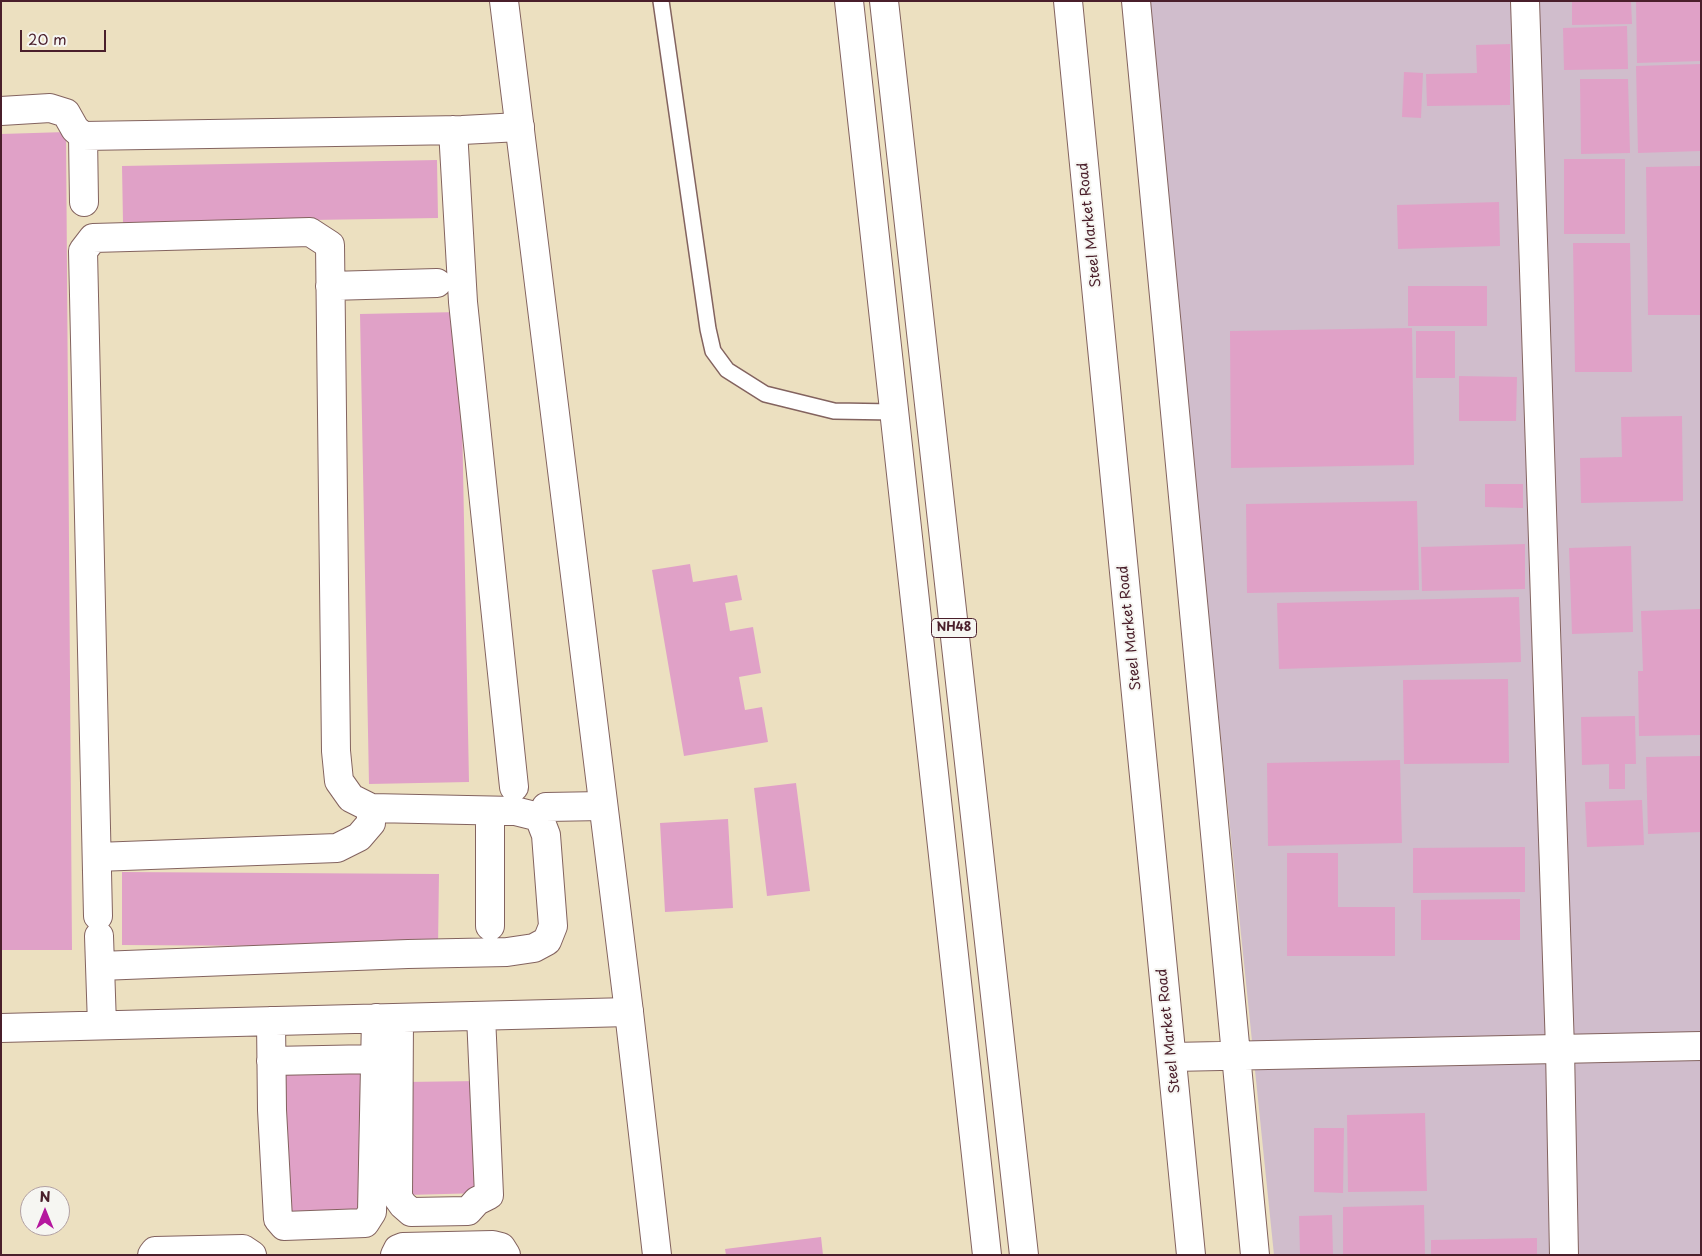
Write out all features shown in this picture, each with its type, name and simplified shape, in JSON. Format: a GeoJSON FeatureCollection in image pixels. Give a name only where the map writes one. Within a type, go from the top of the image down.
{"type":"FeatureCollection","features":[{"type":"Feature","properties":{"kind":"main road"},"geometry":{"type":"LineString","coordinates":[[504,1],[604,806],[657,1255]]}},
{"type":"Feature","properties":{"kind":"main road","name":"NH48"},"geometry":{"type":"LineString","coordinates":[[848,1],[987,1255]]}},
{"type":"Feature","properties":{"kind":"main road","name":"NH48"},"geometry":{"type":"LineString","coordinates":[[884,1],[1024,1255]]}},
{"type":"Feature","properties":{"kind":"main road","name":"Steel Market Road"},"geometry":{"type":"LineString","coordinates":[[1068,1],[1191,1255]]}},
{"type":"Feature","properties":{"kind":"main road"},"geometry":{"type":"LineString","coordinates":[[1136,1],[1256,1255]]}},
{"type":"Feature","properties":{"kind":"main road"},"geometry":{"type":"LineString","coordinates":[[1525,1],[1560,1049],[1564,1255]]}},
{"type":"Feature","properties":{"kind":"main road"},"geometry":{"type":"LineString","coordinates":[[1,111],[50,108],[66,113],[75,129],[83,136],[453,130],[520,127]]}},
{"type":"Feature","properties":{"kind":"main road"},"geometry":{"type":"LineString","coordinates":[[453,130],[463,302],[514,787]]}},
{"type":"Feature","properties":{"kind":"main road"},"geometry":{"type":"LineString","coordinates":[[83,136],[84,202]]}},
{"type":"Feature","properties":{"kind":"main road"},"geometry":{"type":"LineString","coordinates":[[100,966],[507,952],[534,948],[547,941],[553,926],[546,835],[539,817],[515,811],[371,808],[351,798],[339,780],[336,751],[330,245],[310,232],[93,238],[83,251],[97,857],[100,966],[102,1025]]}},
{"type":"Feature","properties":{"kind":"main road"},"geometry":{"type":"LineString","coordinates":[[330,286],[437,283]]}},
{"type":"Feature","properties":{"kind":"main road"},"geometry":{"type":"LineString","coordinates":[[546,807],[604,806]]}},
{"type":"Feature","properties":{"kind":"main road"},"geometry":{"type":"LineString","coordinates":[[97,857],[337,848],[359,838],[371,823],[371,808]]}},
{"type":"Feature","properties":{"kind":"main road"},"geometry":{"type":"LineString","coordinates":[[490,811],[490,926]]}},
{"type":"Feature","properties":{"kind":"main road"},"geometry":{"type":"LineString","coordinates":[[1,1028],[629,1012]]}},
{"type":"Feature","properties":{"kind":"main road"},"geometry":{"type":"LineString","coordinates":[[388,1018],[398,1198],[410,1212],[468,1211],[477,1201],[489,1195],[482,1016]]}},
{"type":"Feature","properties":{"kind":"main road"},"geometry":{"type":"LineString","coordinates":[[271,1021],[272,1110],[278,1219],[284,1226],[366,1223],[372,1212],[376,1060],[388,1018]]}},
{"type":"Feature","properties":{"kind":"main road"},"geometry":{"type":"LineString","coordinates":[[1172,1057],[1701,1046]]}},
{"type":"Feature","properties":{"kind":"main road"},"geometry":{"type":"LineString","coordinates":[[271,1061],[376,1060]]}},
{"type":"Feature","properties":{"kind":"main road"},"geometry":{"type":"LineString","coordinates":[[395,1255],[398,1249],[403,1247],[493,1245],[501,1247],[506,1255]]}},
{"type":"Feature","properties":{"kind":"main road"},"geometry":{"type":"LineString","coordinates":[[152,1255],[155,1251],[244,1249],[252,1255]]}},
{"type":"Feature","properties":{"kind":"lane"},"geometry":{"type":"LineString","coordinates":[[661,1],[708,329],[713,351],[727,370],[765,394],[834,411],[894,412]]}},
{"type":"Feature","properties":{"kind":"shaded area"},"geometry":{"type":"Polygon","coordinates":[[[1145,1],[1701,1],[1701,1255],[1274,1255],[1145,1]]]}},
{"type":"Feature","properties":{"kind":"building"},"geometry":{"type":"Polygon","coordinates":[[[1572,1],[1631,1],[1632,24],[1572,25],[1572,1]]]}},
{"type":"Feature","properties":{"kind":"building"},"geometry":{"type":"Polygon","coordinates":[[[1636,1],[1701,1],[1701,61],[1637,63],[1636,1]]]}},
{"type":"Feature","properties":{"kind":"building"},"geometry":{"type":"Polygon","coordinates":[[[1627,26],[1628,69],[1564,70],[1563,28],[1627,26]]]}},
{"type":"Feature","properties":{"kind":"building"},"geometry":{"type":"Polygon","coordinates":[[[1510,44],[1510,105],[1427,106],[1426,74],[1477,73],[1476,45],[1510,44]]]}},
{"type":"Feature","properties":{"kind":"building"},"geometry":{"type":"Polygon","coordinates":[[[1701,64],[1701,151],[1638,153],[1636,66],[1701,64]]]}},
{"type":"Feature","properties":{"kind":"building"},"geometry":{"type":"Polygon","coordinates":[[[1404,72],[1423,73],[1421,118],[1402,117],[1404,72]]]}},
{"type":"Feature","properties":{"kind":"building"},"geometry":{"type":"Polygon","coordinates":[[[1580,79],[1628,79],[1630,153],[1581,154],[1580,79]]]}},
{"type":"Feature","properties":{"kind":"building"},"geometry":{"type":"Polygon","coordinates":[[[66,132],[72,950],[1,950],[1,134],[66,132]]]}},
{"type":"Feature","properties":{"kind":"building"},"geometry":{"type":"Polygon","coordinates":[[[1564,159],[1625,159],[1625,234],[1564,234],[1564,159]]]}},
{"type":"Feature","properties":{"kind":"building"},"geometry":{"type":"Polygon","coordinates":[[[437,160],[438,218],[123,223],[122,166],[437,160]]]}},
{"type":"Feature","properties":{"kind":"building"},"geometry":{"type":"Polygon","coordinates":[[[1701,166],[1701,315],[1648,315],[1646,167],[1701,166]]]}},
{"type":"Feature","properties":{"kind":"building"},"geometry":{"type":"Polygon","coordinates":[[[1499,202],[1500,246],[1398,249],[1397,205],[1499,202]]]}},
{"type":"Feature","properties":{"kind":"building"},"geometry":{"type":"Polygon","coordinates":[[[1573,243],[1630,243],[1632,372],[1575,372],[1573,243]]]}},
{"type":"Feature","properties":{"kind":"building"},"geometry":{"type":"Polygon","coordinates":[[[1408,286],[1487,286],[1487,326],[1408,326],[1408,286]]]}},
{"type":"Feature","properties":{"kind":"building"},"geometry":{"type":"Polygon","coordinates":[[[460,312],[469,782],[369,784],[360,314],[460,312]]]}},
{"type":"Feature","properties":{"kind":"building"},"geometry":{"type":"Polygon","coordinates":[[[1412,328],[1414,465],[1231,468],[1230,331],[1412,328]]]}},
{"type":"Feature","properties":{"kind":"building"},"geometry":{"type":"Polygon","coordinates":[[[1416,331],[1455,331],[1455,378],[1416,378],[1416,331]]]}},
{"type":"Feature","properties":{"kind":"building"},"geometry":{"type":"Polygon","coordinates":[[[1459,376],[1517,377],[1516,421],[1459,421],[1459,376]]]}},
{"type":"Feature","properties":{"kind":"building"},"geometry":{"type":"Polygon","coordinates":[[[1682,416],[1683,501],[1581,503],[1580,458],[1622,457],[1621,417],[1682,416]]]}},
{"type":"Feature","properties":{"kind":"building"},"geometry":{"type":"Polygon","coordinates":[[[1485,484],[1523,484],[1523,508],[1485,507],[1485,484]]]}},
{"type":"Feature","properties":{"kind":"building"},"geometry":{"type":"Polygon","coordinates":[[[1417,501],[1419,590],[1247,593],[1246,504],[1417,501]]]}},
{"type":"Feature","properties":{"kind":"building"},"geometry":{"type":"Polygon","coordinates":[[[1525,544],[1525,589],[1422,591],[1421,547],[1525,544]]]}},
{"type":"Feature","properties":{"kind":"building"},"geometry":{"type":"Polygon","coordinates":[[[1631,546],[1633,632],[1572,634],[1569,548],[1631,546]]]}},
{"type":"Feature","properties":{"kind":"building"},"geometry":{"type":"Polygon","coordinates":[[[690,564],[693,582],[737,575],[742,600],[725,603],[730,631],[753,627],[761,673],[739,677],[745,710],[762,707],[768,742],[684,756],[652,570],[690,564]]]}},
{"type":"Feature","properties":{"kind":"building"},"geometry":{"type":"Polygon","coordinates":[[[1519,597],[1521,662],[1279,669],[1277,603],[1519,597]]]}},
{"type":"Feature","properties":{"kind":"building"},"geometry":{"type":"Polygon","coordinates":[[[1701,609],[1701,735],[1639,736],[1638,671],[1643,671],[1641,611],[1701,609]]]}},
{"type":"Feature","properties":{"kind":"building"},"geometry":{"type":"Polygon","coordinates":[[[1508,679],[1509,763],[1404,764],[1403,680],[1508,679]]]}},
{"type":"Feature","properties":{"kind":"building"},"geometry":{"type":"Polygon","coordinates":[[[1635,716],[1636,764],[1625,764],[1625,789],[1609,789],[1609,764],[1582,765],[1581,717],[1635,716]]]}},
{"type":"Feature","properties":{"kind":"building"},"geometry":{"type":"Polygon","coordinates":[[[1701,756],[1701,832],[1648,834],[1646,757],[1701,756]]]}},
{"type":"Feature","properties":{"kind":"building"},"geometry":{"type":"Polygon","coordinates":[[[1400,760],[1402,843],[1268,846],[1267,763],[1400,760]]]}},
{"type":"Feature","properties":{"kind":"building"},"geometry":{"type":"Polygon","coordinates":[[[796,783],[810,891],[767,896],[754,788],[796,783]]]}},
{"type":"Feature","properties":{"kind":"building"},"geometry":{"type":"Polygon","coordinates":[[[1642,800],[1644,845],[1587,847],[1585,802],[1642,800]]]}},
{"type":"Feature","properties":{"kind":"building"},"geometry":{"type":"Polygon","coordinates":[[[728,819],[733,908],[665,912],[660,823],[728,819]]]}},
{"type":"Feature","properties":{"kind":"building"},"geometry":{"type":"Polygon","coordinates":[[[1525,847],[1525,892],[1413,893],[1413,848],[1525,847]]]}},
{"type":"Feature","properties":{"kind":"building"},"geometry":{"type":"Polygon","coordinates":[[[1287,853],[1338,853],[1338,907],[1395,907],[1395,956],[1287,956],[1287,853]]]}},
{"type":"Feature","properties":{"kind":"building"},"geometry":{"type":"Polygon","coordinates":[[[122,872],[439,874],[438,947],[122,945],[122,872]]]}},
{"type":"Feature","properties":{"kind":"building"},"geometry":{"type":"Polygon","coordinates":[[[1520,899],[1520,940],[1421,940],[1421,900],[1520,899]]]}},
{"type":"Feature","properties":{"kind":"building"},"geometry":{"type":"Polygon","coordinates":[[[362,1066],[363,1213],[288,1213],[283,1071],[362,1066]]]}},
{"type":"Feature","properties":{"kind":"building"},"geometry":{"type":"Polygon","coordinates":[[[479,1081],[482,1193],[407,1195],[405,1082],[479,1081]]]}},
{"type":"Feature","properties":{"kind":"building"},"geometry":{"type":"Polygon","coordinates":[[[1425,1113],[1427,1191],[1348,1192],[1347,1115],[1425,1113]]]}},
{"type":"Feature","properties":{"kind":"building"},"geometry":{"type":"Polygon","coordinates":[[[1314,1128],[1344,1128],[1343,1193],[1314,1192],[1314,1128]]]}},
{"type":"Feature","properties":{"kind":"building"},"geometry":{"type":"Polygon","coordinates":[[[1424,1205],[1425,1255],[1343,1255],[1343,1207],[1424,1205]]]}},
{"type":"Feature","properties":{"kind":"building"},"geometry":{"type":"Polygon","coordinates":[[[1332,1215],[1333,1255],[1300,1255],[1299,1216],[1332,1215]]]}},
{"type":"Feature","properties":{"kind":"building"},"geometry":{"type":"Polygon","coordinates":[[[821,1237],[823,1255],[726,1255],[725,1249],[821,1237]]]}},
{"type":"Feature","properties":{"kind":"building"},"geometry":{"type":"Polygon","coordinates":[[[1537,1238],[1537,1255],[1431,1255],[1431,1240],[1537,1238]]]}}]}
